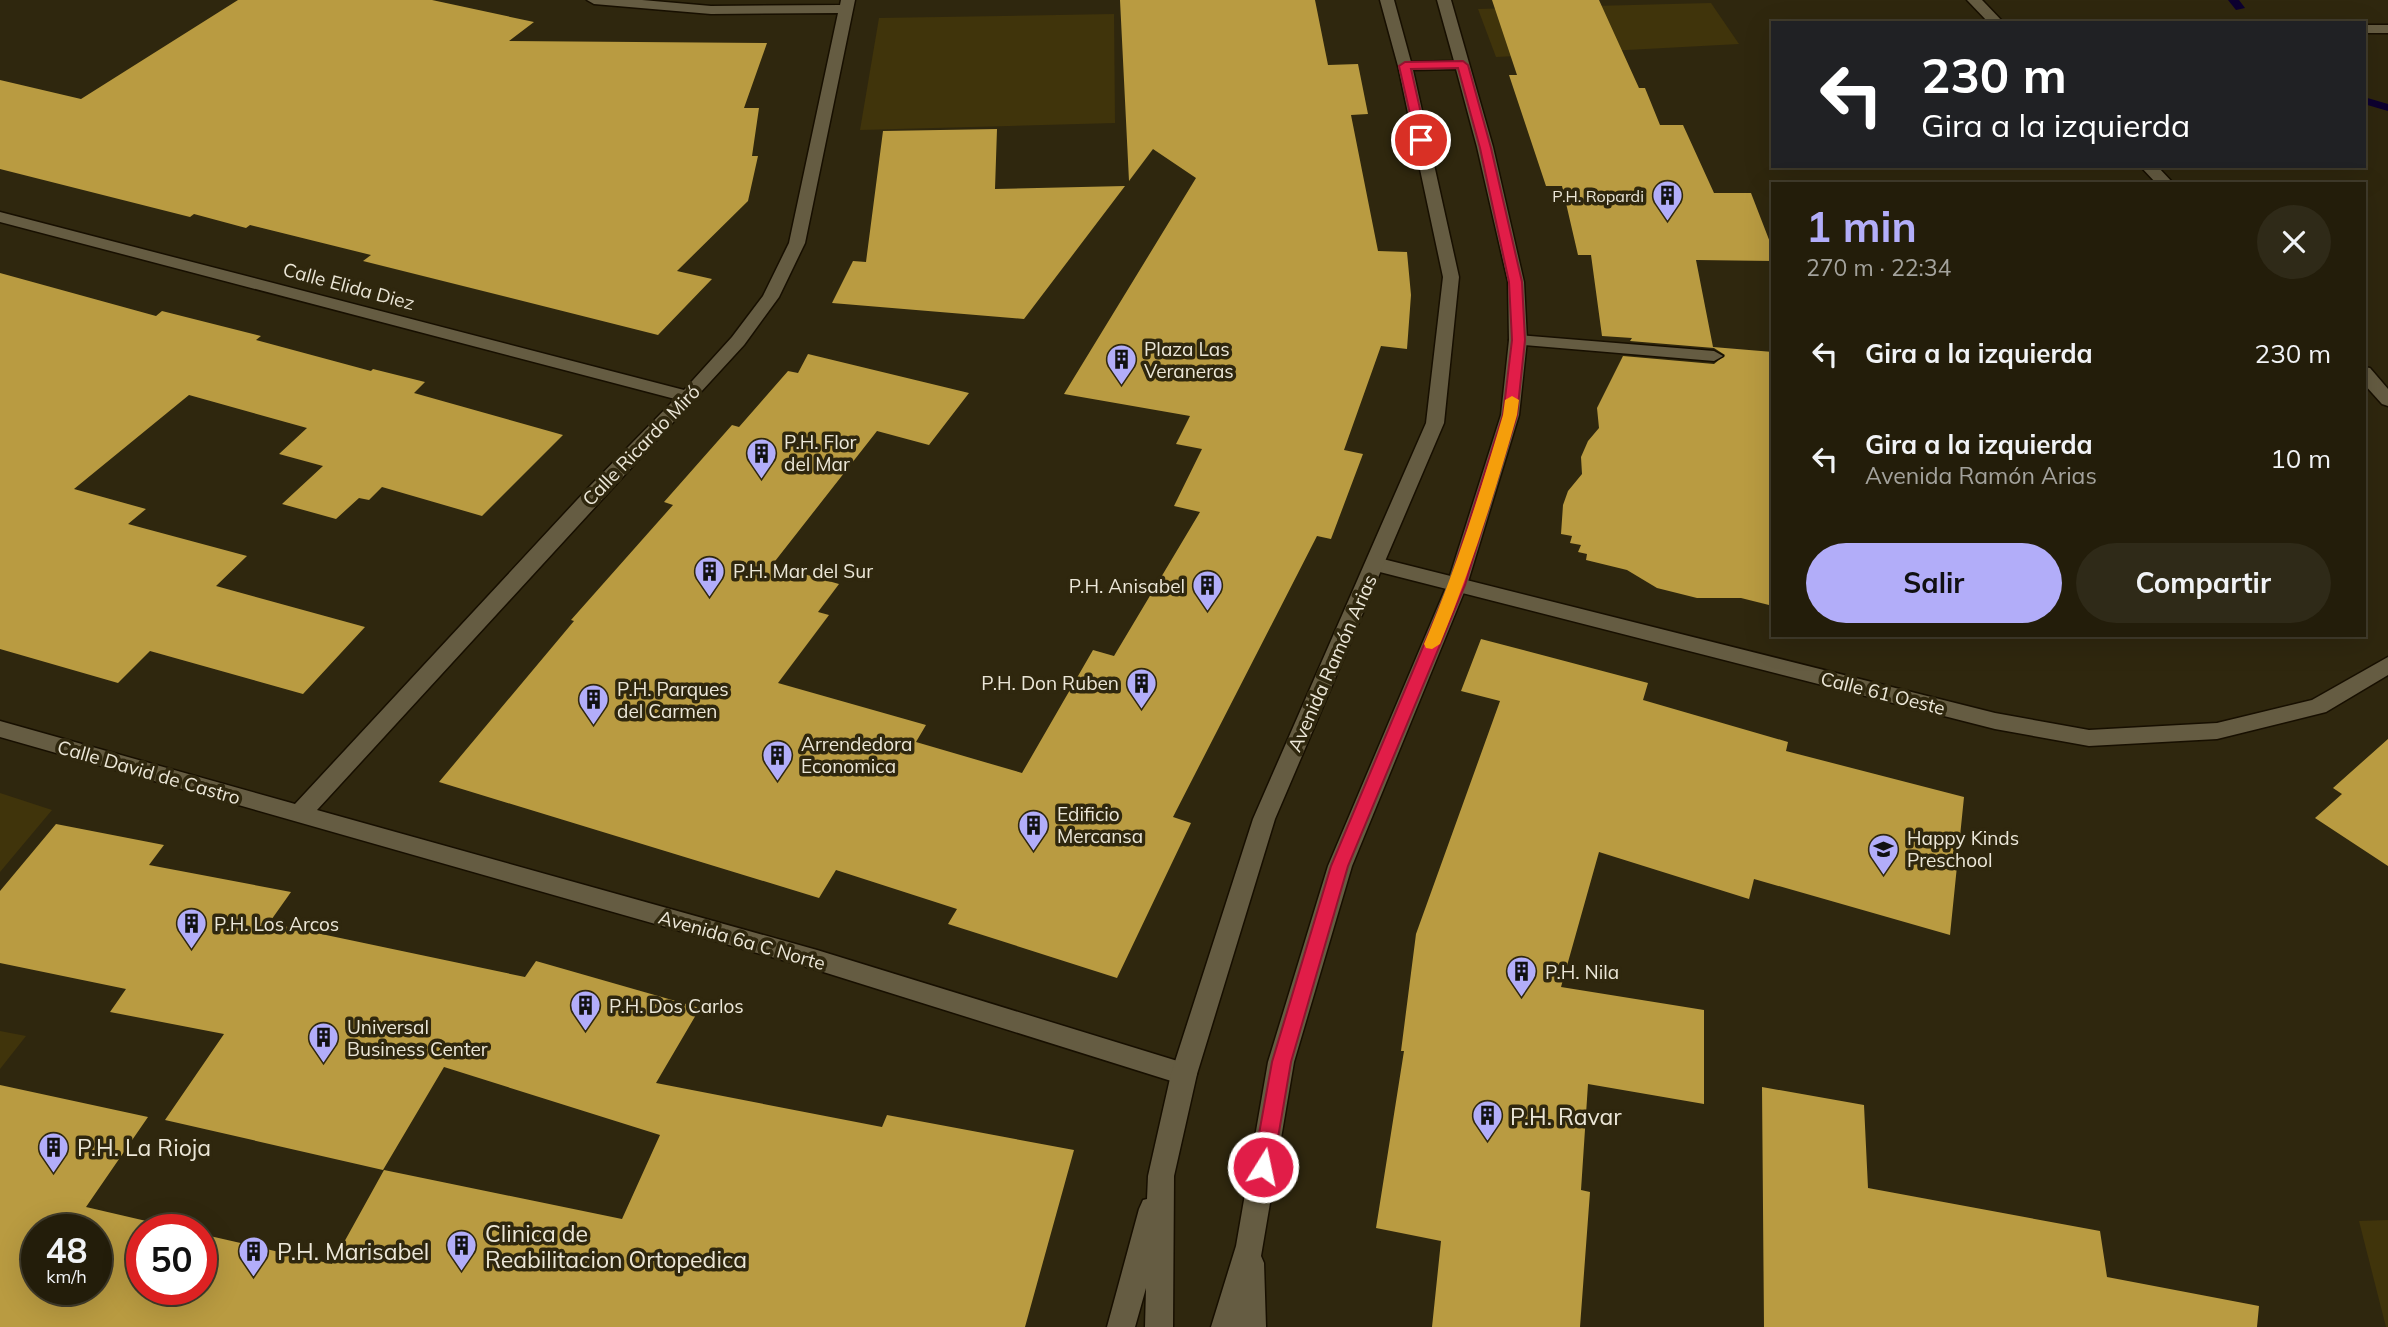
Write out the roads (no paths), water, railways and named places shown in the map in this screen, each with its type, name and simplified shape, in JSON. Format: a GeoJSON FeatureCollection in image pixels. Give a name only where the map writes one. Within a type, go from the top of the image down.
{"type":"FeatureCollection","features":[{"type":"Feature","properties":{"kind":"street"},"geometry":{"type":"LineString","coordinates":[[594,0],[711,10],[847,5]]}},
{"type":"Feature","properties":{"kind":"street","name":"Avenida Ramón Arias"},"geometry":{"type":"LineString","coordinates":[[1159,1327],[1161,1176],[1184,1074],[1264,819],[1435,423],[1451,276],[1405,66],[1387,0]]}},
{"type":"Feature","properties":{"kind":"street"},"geometry":{"type":"LineString","coordinates":[[1225,1327],[1250,1246],[1282,1062],[1340,866],[1457,585],[1510,415],[1518,340],[1516,282],[1485,148],[1444,0]]}},
{"type":"Feature","properties":{"kind":"street"},"geometry":{"type":"LineString","coordinates":[[1974,0],[1995,21]]}},
{"type":"Feature","properties":{"kind":"street","name":"Calle Ricardo Miró"},"geometry":{"type":"LineString","coordinates":[[298,815],[596,491],[688,397],[738,341],[771,297],[797,243],[847,5]]}},
{"type":"Feature","properties":{"kind":"street"},"geometry":{"type":"LineString","coordinates":[[2366,29],[2388,29]]}},
{"type":"Feature","properties":{"kind":"street"},"geometry":{"type":"LineString","coordinates":[[1405,66],[1463,65]]}},
{"type":"Feature","properties":{"kind":"street"},"geometry":{"type":"LineString","coordinates":[[2150,168],[2164,182]]}},
{"type":"Feature","properties":{"kind":"street","name":"Calle Elida Diez"},"geometry":{"type":"LineString","coordinates":[[0,217],[688,397]]}},
{"type":"Feature","properties":{"kind":"street"},"geometry":{"type":"LineString","coordinates":[[1518,340],[1714,356]]}},
{"type":"Feature","properties":{"kind":"street"},"geometry":{"type":"LineString","coordinates":[[2366,374],[2388,400]]}},
{"type":"Feature","properties":{"kind":"street","name":"Calle 61 Oeste"},"geometry":{"type":"LineString","coordinates":[[1375,564],[1995,721],[2089,738],[2217,731],[2292,713],[2318,706],[2388,666]]}},
{"type":"Feature","properties":{"kind":"street","name":"Calle David de Castro"},"geometry":{"type":"LineString","coordinates":[[0,729],[298,815]]}},
{"type":"Feature","properties":{"kind":"street","name":"Avenida 6a C Norte"},"geometry":{"type":"LineString","coordinates":[[298,815],[817,960],[1184,1074]]}},
{"type":"Feature","properties":{"kind":"street"},"geometry":{"type":"LineString","coordinates":[[1121,1327],[1161,1176]]}},
{"type":"Feature","properties":{"kind":"street"},"geometry":{"type":"LineString","coordinates":[[1250,1246],[1252,1327]]}},
{"type":"Feature","properties":{"kind":"waterway"},"geometry":{"type":"LineString","coordinates":[[2233,0],[2240,8]]}},
{"type":"Feature","properties":{"kind":"waterway"},"geometry":{"type":"LineString","coordinates":[[2366,101],[2388,108]]}},
{"type":"Feature","properties":{"kind":"place","name":"P.H. Ropardi"},"geometry":{"type":"Point","coordinates":[1667,223]}},
{"type":"Feature","properties":{"kind":"place","name":"Plaza Las Veraneras"},"geometry":{"type":"Point","coordinates":[1121,387]}},
{"type":"Feature","properties":{"kind":"place","name":"P.H. Flor del Mar"},"geometry":{"type":"Point","coordinates":[761,480]}},
{"type":"Feature","properties":{"kind":"place","name":"P.H. Mar del Sur"},"geometry":{"type":"Point","coordinates":[710,598]}},
{"type":"Feature","properties":{"kind":"place","name":"P.H. Anisabel"},"geometry":{"type":"Point","coordinates":[1208,613]}},
{"type":"Feature","properties":{"kind":"place","name":"P.H. Don Ruben"},"geometry":{"type":"Point","coordinates":[1142,710]}},
{"type":"Feature","properties":{"kind":"place","name":"P.H. Parques del Carmen"},"geometry":{"type":"Point","coordinates":[594,727]}},
{"type":"Feature","properties":{"kind":"place","name":"Arrendedora Economica"},"geometry":{"type":"Point","coordinates":[778,782]}},
{"type":"Feature","properties":{"kind":"place","name":"Edificio Mercansa"},"geometry":{"type":"Point","coordinates":[1034,852]}},
{"type":"Feature","properties":{"kind":"place","name":"Happy Kinds Preschool"},"geometry":{"type":"Point","coordinates":[1884,876]}},
{"type":"Feature","properties":{"kind":"place","name":"P.H. Los Arcos"},"geometry":{"type":"Point","coordinates":[191,951]}},
{"type":"Feature","properties":{"kind":"place","name":"P.H. Nila"},"geometry":{"type":"Point","coordinates":[1522,999]}},
{"type":"Feature","properties":{"kind":"place","name":"P.H. Dos Carlos"},"geometry":{"type":"Point","coordinates":[586,1033]}},
{"type":"Feature","properties":{"kind":"place","name":"Universal Business Center"},"geometry":{"type":"Point","coordinates":[324,1065]}},
{"type":"Feature","properties":{"kind":"place","name":"P.H. Ravar"},"geometry":{"type":"Point","coordinates":[1487,1143]}},
{"type":"Feature","properties":{"kind":"place","name":"P.H. La Rioja"},"geometry":{"type":"Point","coordinates":[54,1174]}},
{"type":"Feature","properties":{"kind":"place","name":"Clinica de Reabilitacion Ortopedica"},"geometry":{"type":"Point","coordinates":[462,1273]}},
{"type":"Feature","properties":{"kind":"place","name":"P.H. Marisabel"},"geometry":{"type":"Point","coordinates":[254,1278]}}]}
